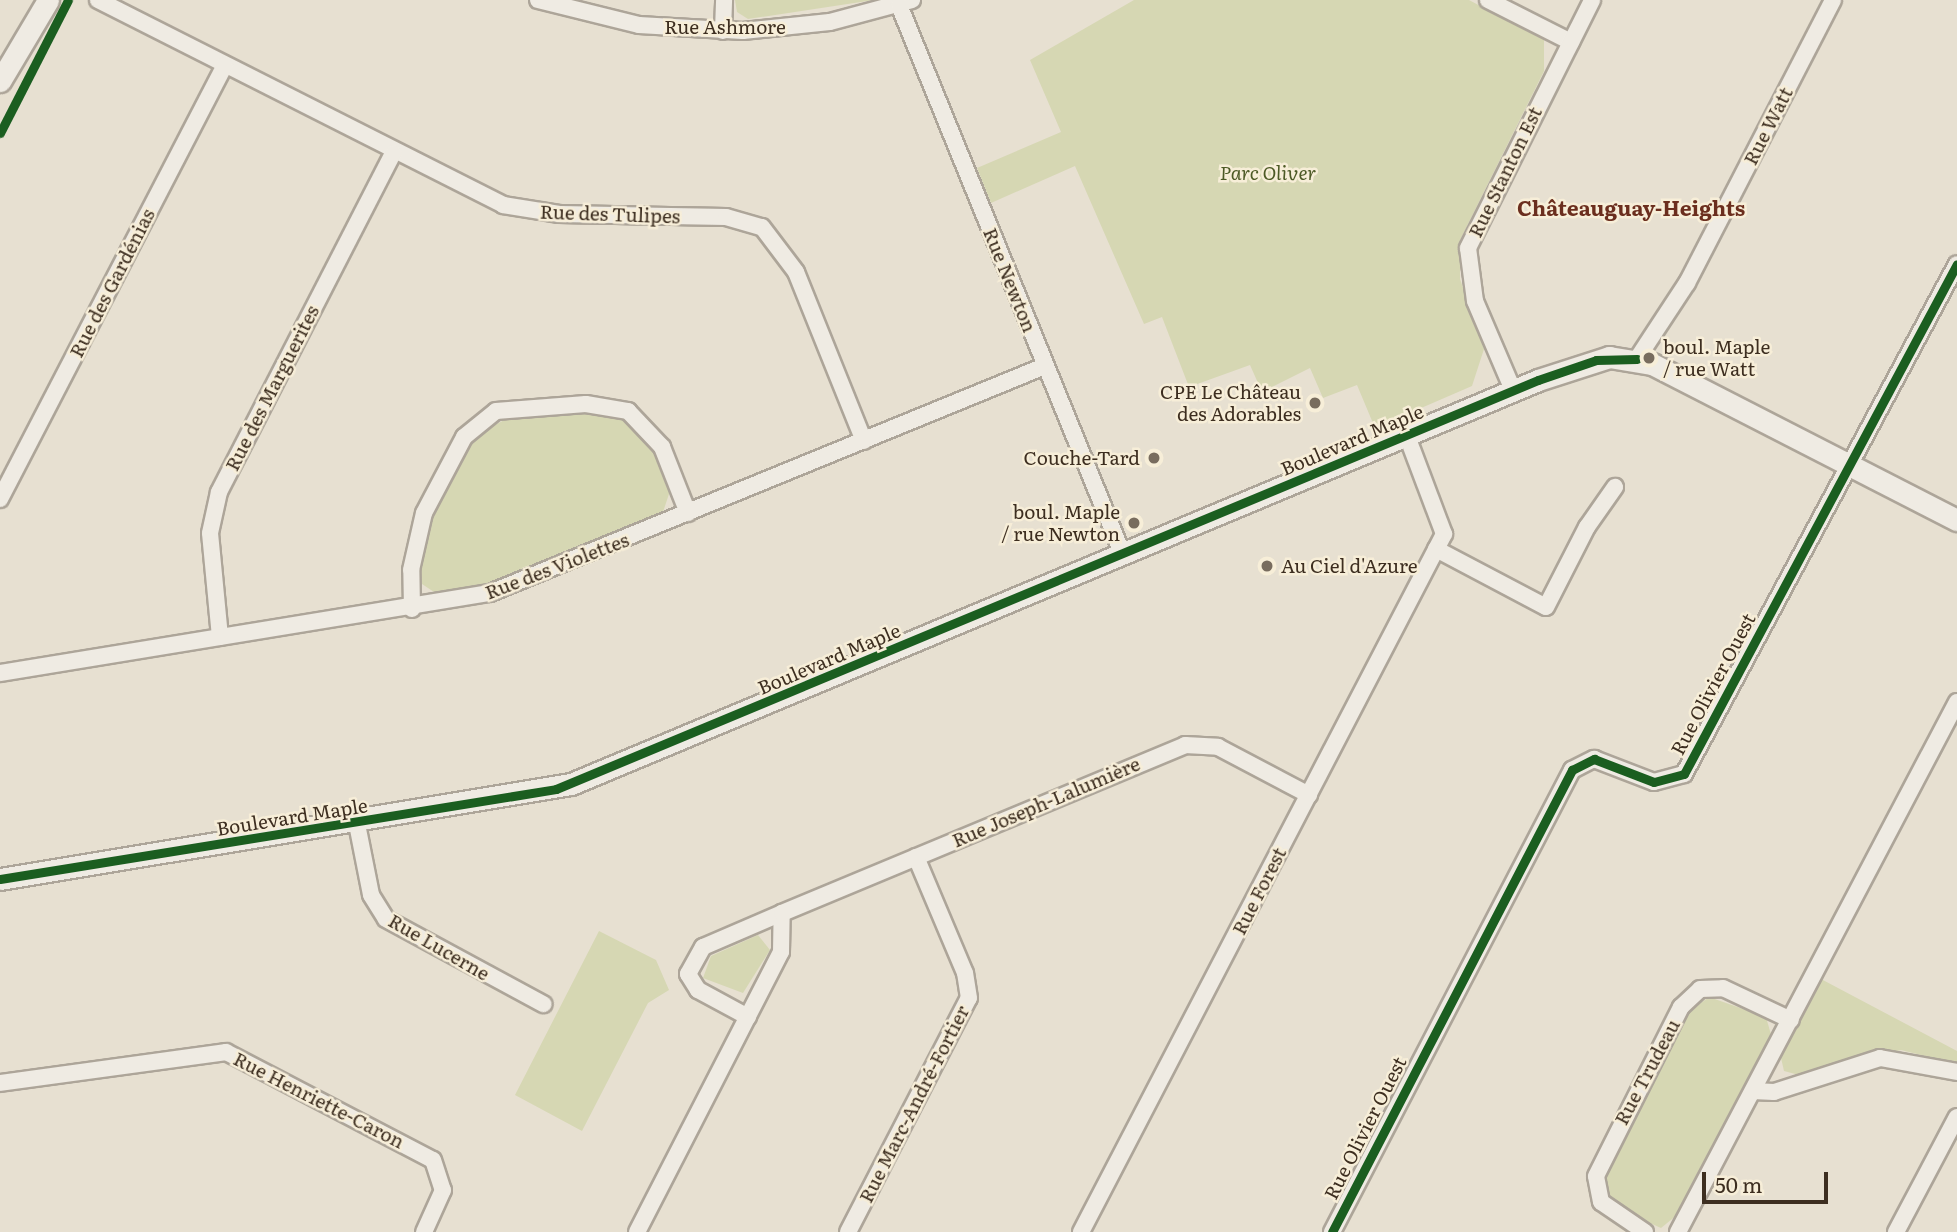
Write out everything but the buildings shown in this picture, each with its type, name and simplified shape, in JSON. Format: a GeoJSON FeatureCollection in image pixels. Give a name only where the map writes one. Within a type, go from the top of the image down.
{"type":"FeatureCollection","features":[{"type":"Feature","properties":{"kind":"street"},"geometry":{"type":"LineString","coordinates":[[0,81],[48,0]]}},
{"type":"Feature","properties":{"kind":"street","name":"Rue des Tulipes"},"geometry":{"type":"LineString","coordinates":[[98,0],[394,153],[520,210],[726,217],[762,226],[796,272],[864,441]]}},
{"type":"Feature","properties":{"kind":"street","name":"Rue Ashmore"},"geometry":{"type":"LineString","coordinates":[[538,0],[612,21],[723,30],[808,25],[905,3]]}},
{"type":"Feature","properties":{"kind":"street"},"geometry":{"type":"LineString","coordinates":[[723,30],[724,0]]}},
{"type":"Feature","properties":{"kind":"street"},"geometry":{"type":"LineString","coordinates":[[1488,0],[1570,42]]}},
{"type":"Feature","properties":{"kind":"street","name":"Rue Stanton Est"},"geometry":{"type":"LineString","coordinates":[[1513,390],[1475,301],[1466,257],[1592,0]]}},
{"type":"Feature","properties":{"kind":"street","name":"Rue Watt"},"geometry":{"type":"LineString","coordinates":[[1637,359],[1687,283],[1833,0]]}},
{"type":"Feature","properties":{"kind":"street","name":"Rue Newton"},"geometry":{"type":"LineString","coordinates":[[905,3],[1045,366],[1123,555]]}},
{"type":"Feature","properties":{"kind":"street","name":"Rue des Gardénias"},"geometry":{"type":"LineString","coordinates":[[0,499],[224,66]]}},
{"type":"Feature","properties":{"kind":"street","name":"Rue des Marguerites"},"geometry":{"type":"LineString","coordinates":[[220,637],[210,533],[219,492],[394,153]]}},
{"type":"Feature","properties":{"kind":"street","name":"Rue Olivier Ouest"},"geometry":{"type":"LineString","coordinates":[[1332,1232],[1572,770],[1594,759],[1654,782],[1684,775],[1957,264]]}},
{"type":"Feature","properties":{"kind":"street"},"geometry":{"type":"LineString","coordinates":[[1637,359],[1957,520]]}},
{"type":"Feature","properties":{"kind":"street","name":"Boulevard Maple"},"geometry":{"type":"LineString","coordinates":[[0,880],[357,824],[570,784],[1513,390],[1583,363],[1637,359]]}},
{"type":"Feature","properties":{"kind":"street","name":"Rue des Violettes"},"geometry":{"type":"LineString","coordinates":[[0,673],[412,609],[505,589],[1045,366]]}},
{"type":"Feature","properties":{"kind":"street"},"geometry":{"type":"LineString","coordinates":[[412,609],[411,570],[424,513],[464,436],[496,411],[586,404],[628,411],[662,447],[688,513]]}},
{"type":"Feature","properties":{"kind":"street","name":"Rue Forest"},"geometry":{"type":"LineString","coordinates":[[1081,1232],[1436,549],[1443,524],[1407,436]]}},
{"type":"Feature","properties":{"kind":"street"},"geometry":{"type":"LineString","coordinates":[[1436,549],[1546,607],[1615,487]]}},
{"type":"Feature","properties":{"kind":"street"},"geometry":{"type":"LineString","coordinates":[[1678,1232],[1957,702]]}},
{"type":"Feature","properties":{"kind":"street","name":"Rue Joseph-Lalumière"},"geometry":{"type":"LineString","coordinates":[[748,1017],[698,990],[688,974],[703,947],[1196,743],[1218,747],[1308,795]]}},
{"type":"Feature","properties":{"kind":"street","name":"Rue Lucerne"},"geometry":{"type":"LineString","coordinates":[[357,824],[371,895],[386,919],[543,1004]]}},
{"type":"Feature","properties":{"kind":"street","name":"Rue Marc-André-Fortier"},"geometry":{"type":"LineString","coordinates":[[848,1232],[969,998],[965,972],[916,857]]}},
{"type":"Feature","properties":{"kind":"street"},"geometry":{"type":"LineString","coordinates":[[637,1232],[785,941],[782,913]]}},
{"type":"Feature","properties":{"kind":"street","name":"Rue Trudeau"},"geometry":{"type":"LineString","coordinates":[[1645,1232],[1601,1202],[1596,1176],[1681,1007],[1700,989],[1723,988],[1791,1020]]}},
{"type":"Feature","properties":{"kind":"street","name":"Rue Henriette-Caron"},"geometry":{"type":"LineString","coordinates":[[0,1083],[226,1052],[433,1160],[443,1190],[424,1232]]}},
{"type":"Feature","properties":{"kind":"street"},"geometry":{"type":"LineString","coordinates":[[1753,1091],[1774,1092],[1880,1058],[1957,1072]]}},
{"type":"Feature","properties":{"kind":"street"},"geometry":{"type":"LineString","coordinates":[[1896,1232],[1957,1117]]}},
{"type":"Feature","properties":{"kind":"green space"},"geometry":{"type":"Polygon","coordinates":[[[735,0],[874,0],[748,19],[737,12],[735,0]]]}},
{"type":"Feature","properties":{"kind":"green space","name":"Parc Oliver"},"geometry":{"type":"Polygon","coordinates":[[[1134,0],[1469,0],[1544,40],[1544,71],[1460,240],[1460,279],[1484,349],[1472,386],[1375,428],[1357,385],[1323,398],[1310,368],[1262,392],[1250,365],[1189,387],[1162,317],[1144,324],[1075,166],[991,203],[977,168],[1061,132],[1030,60],[1134,0]]]}},
{"type":"Feature","properties":{"kind":"green space"},"geometry":{"type":"Polygon","coordinates":[[[593,411],[626,419],[655,449],[670,491],[663,512],[499,581],[437,594],[422,584],[419,566],[431,518],[476,435],[512,416],[593,411]]]}},
{"type":"Feature","properties":{"kind":"green space"},"geometry":{"type":"Polygon","coordinates":[[[599,931],[656,960],[669,990],[648,1003],[582,1131],[515,1095],[599,931]]]}},
{"type":"Feature","properties":{"kind":"green space"},"geometry":{"type":"Polygon","coordinates":[[[758,935],[770,950],[743,993],[703,978],[711,956],[758,935]]]}},
{"type":"Feature","properties":{"kind":"green space"},"geometry":{"type":"Polygon","coordinates":[[[1821,979],[1957,1051],[1957,1064],[1901,1050],[1799,1075],[1784,1071],[1781,1058],[1821,979]]]}},
{"type":"Feature","properties":{"kind":"green space"},"geometry":{"type":"Polygon","coordinates":[[[1709,997],[1766,1017],[1772,1038],[1677,1215],[1661,1228],[1621,1210],[1610,1200],[1604,1179],[1690,1011],[1709,997]]]}},
{"type":"Feature","properties":{"kind":"cycle path"},"geometry":{"type":"LineString","coordinates":[[0,133],[68,0]]}},
{"type":"Feature","properties":{"kind":"cycle path"},"geometry":{"type":"LineString","coordinates":[[1332,1232],[1572,770],[1594,759],[1654,782],[1684,774],[1957,264]]}},
{"type":"Feature","properties":{"kind":"cycle path"},"geometry":{"type":"LineString","coordinates":[[0,879],[556,789],[1538,380],[1596,360],[1637,359]]}},
{"type":"Feature","properties":{"kind":"place","name":"boul. Maple / rue Watt"},"geometry":{"type":"Point","coordinates":[1649,358]}},
{"type":"Feature","properties":{"kind":"place","name":"CPE Le Château des Adorables"},"geometry":{"type":"Point","coordinates":[1315,403]}},
{"type":"Feature","properties":{"kind":"place","name":"Couche-Tard"},"geometry":{"type":"Point","coordinates":[1154,458]}},
{"type":"Feature","properties":{"kind":"place","name":"boul. Maple / rue Newton"},"geometry":{"type":"Point","coordinates":[1134,523]}},
{"type":"Feature","properties":{"kind":"place","name":"Au Ciel d'Azure"},"geometry":{"type":"Point","coordinates":[1267,566]}},
{"type":"Feature","properties":{"kind":"district","name":"Châteauguay-Heights"},"geometry":{"type":"Point","coordinates":[1631,207]}}]}
